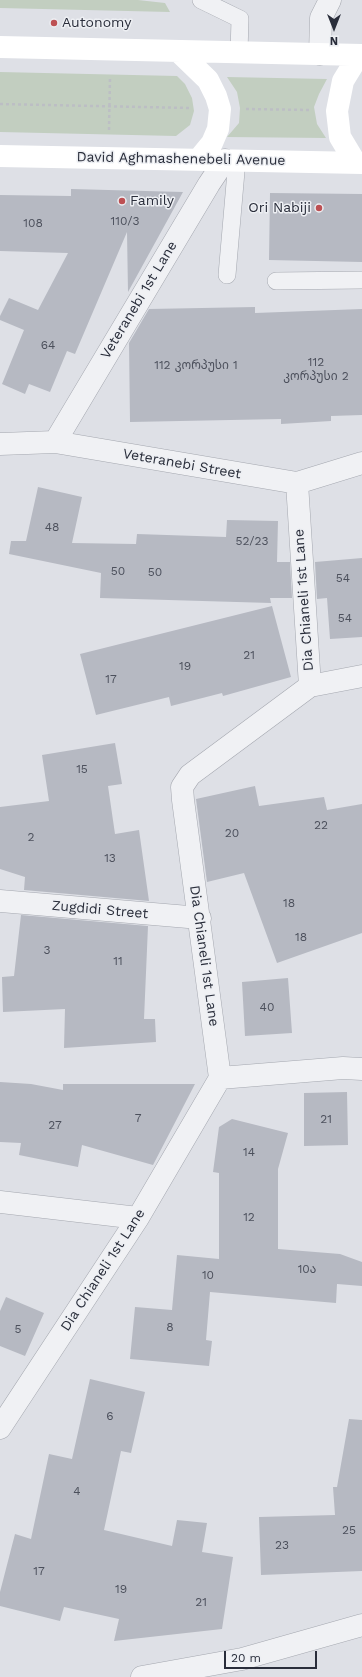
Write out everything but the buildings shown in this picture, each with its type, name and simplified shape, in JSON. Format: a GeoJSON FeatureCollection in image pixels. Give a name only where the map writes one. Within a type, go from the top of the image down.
{"type":"FeatureCollection","features":[{"type":"Feature","properties":{"kind":"main road"},"geometry":{"type":"LineString","coordinates":[[0,47],[360,55]]}},
{"type":"Feature","properties":{"kind":"main road"},"geometry":{"type":"LineString","coordinates":[[178,50],[208,80],[220,108],[218,129],[212,143],[198,160]]}},
{"type":"Feature","properties":{"kind":"main road"},"geometry":{"type":"LineString","coordinates":[[359,163],[340,137],[337,111],[343,81],[360,55]]}},
{"type":"Feature","properties":{"kind":"main road","name":"David Aghmashenebeli Avenue"},"geometry":{"type":"LineString","coordinates":[[0,156],[359,163]]}},
{"type":"Feature","properties":{"kind":"street"},"geometry":{"type":"LineString","coordinates":[[320,54],[321,18],[330,0]]}},
{"type":"Feature","properties":{"kind":"street","name":"Veteranebi 1st Lane"},"geometry":{"type":"LineString","coordinates":[[55,442],[208,184],[231,160]]}},
{"type":"Feature","properties":{"kind":"street","name":"Veteranebi Street"},"geometry":{"type":"LineString","coordinates":[[0,444],[55,442],[297,483],[362,463]]}},
{"type":"Feature","properties":{"kind":"street","name":"Dia Chianeli 1st Lane"},"geometry":{"type":"LineString","coordinates":[[0,1428],[138,1218],[220,1078],[182,787],[190,775],[310,686],[297,483]]}},
{"type":"Feature","properties":{"kind":"street"},"geometry":{"type":"LineString","coordinates":[[310,686],[362,676]]}},
{"type":"Feature","properties":{"kind":"street","name":"Zugdidi Street"},"geometry":{"type":"LineString","coordinates":[[0,901],[200,918]]}},
{"type":"Feature","properties":{"kind":"street"},"geometry":{"type":"LineString","coordinates":[[220,1078],[343,1068],[362,1069]]}},
{"type":"Feature","properties":{"kind":"street"},"geometry":{"type":"LineString","coordinates":[[0,1202],[138,1218]]}},
{"type":"Feature","properties":{"kind":"street"},"geometry":{"type":"LineString","coordinates":[[142,1677],[242,1659],[362,1625]]}},
{"type":"Feature","properties":{"kind":"lane"},"geometry":{"type":"LineString","coordinates":[[201,0],[240,19],[239,53]]}},
{"type":"Feature","properties":{"kind":"lane"},"geometry":{"type":"LineString","coordinates":[[227,275],[231,160]]}},
{"type":"Feature","properties":{"kind":"lane"},"geometry":{"type":"LineString","coordinates":[[276,282],[362,280]]}},
{"type":"Feature","properties":{"kind":"path"},"geometry":{"type":"LineString","coordinates":[[109,135],[110,75]]}},
{"type":"Feature","properties":{"kind":"path"},"geometry":{"type":"LineString","coordinates":[[0,104],[337,111]]}},
{"type":"Feature","properties":{"kind":"green space"},"geometry":{"type":"Polygon","coordinates":[[[0,0],[138,0],[165,3],[170,12],[0,8],[0,0]]]}},
{"type":"Feature","properties":{"kind":"green space"},"geometry":{"type":"Polygon","coordinates":[[[0,72],[177,76],[185,84],[192,98],[194,111],[190,125],[176,136],[0,132],[0,72]]]}},
{"type":"Feature","properties":{"kind":"green space"},"geometry":{"type":"Polygon","coordinates":[[[227,77],[327,79],[314,107],[317,124],[326,138],[227,137],[239,123],[240,108],[237,92],[227,77]]]}},
{"type":"Feature","properties":{"kind":"place","name":"Autonomy"},"geometry":{"type":"Point","coordinates":[54,23]}},
{"type":"Feature","properties":{"kind":"place","name":"Family"},"geometry":{"type":"Point","coordinates":[122,201]}},
{"type":"Feature","properties":{"kind":"place","name":"Ori Nabiji"},"geometry":{"type":"Point","coordinates":[319,208]}}]}
